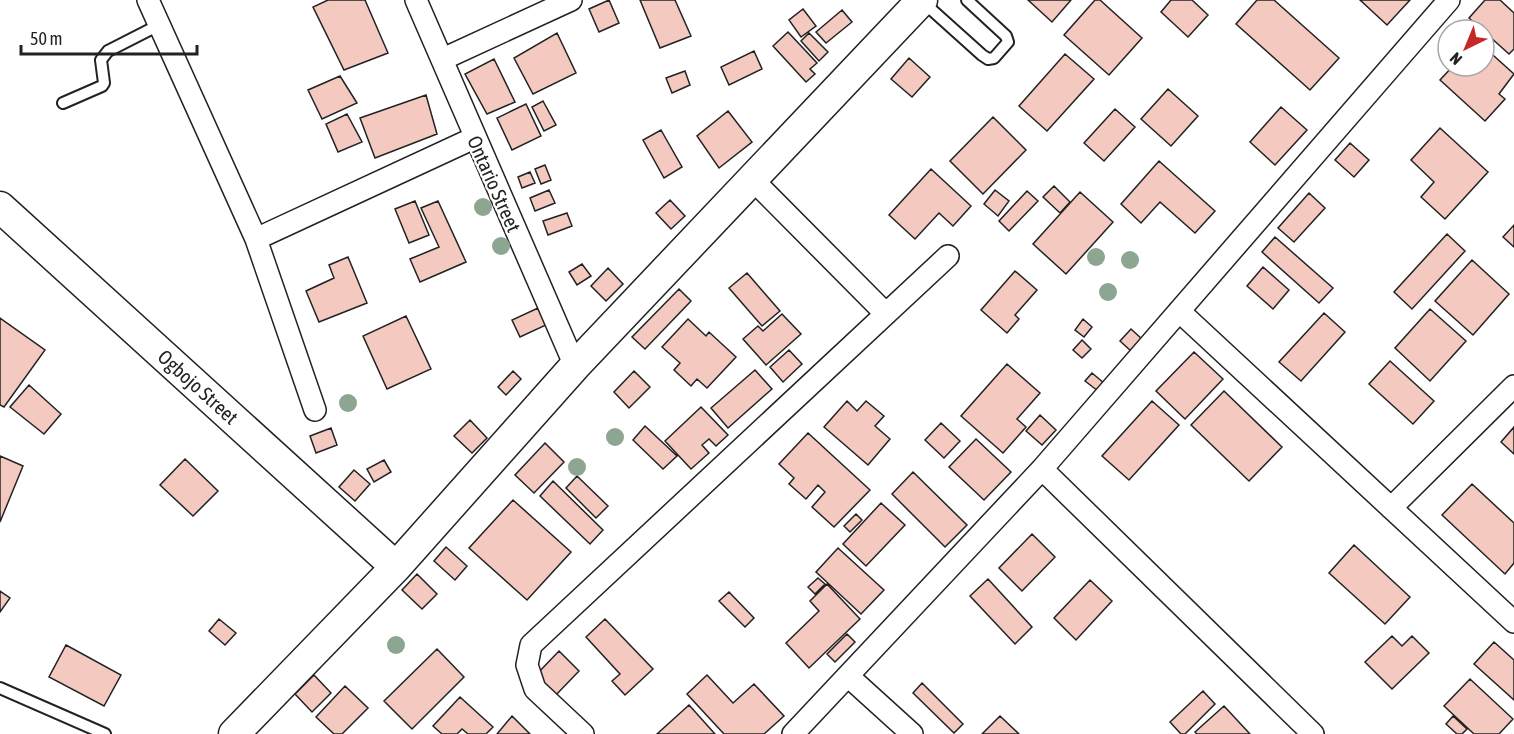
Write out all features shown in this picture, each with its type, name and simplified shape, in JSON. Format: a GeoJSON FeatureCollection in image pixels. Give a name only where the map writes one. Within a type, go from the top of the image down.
{"type":"FeatureCollection","features":[{"type":"Feature","properties":{"kind":"street"},"geometry":{"type":"LineString","coordinates":[[148,0],[256,239],[315,410]]}},
{"type":"Feature","properties":{"kind":"street","name":"Ontario Street"},"geometry":{"type":"LineString","coordinates":[[416,0],[575,366]]}},
{"type":"Feature","properties":{"kind":"street"},"geometry":{"type":"LineString","coordinates":[[443,59],[571,0]]}},
{"type":"Feature","properties":{"kind":"street"},"geometry":{"type":"LineString","coordinates":[[234,734],[396,567],[575,366],[922,0]]}},
{"type":"Feature","properties":{"kind":"street"},"geometry":{"type":"LineString","coordinates":[[793,734],[1042,469],[1449,0]]}},
{"type":"Feature","properties":{"kind":"street"},"geometry":{"type":"LineString","coordinates":[[256,239],[474,138]]}},
{"type":"Feature","properties":{"kind":"street"},"geometry":{"type":"LineString","coordinates":[[753,180],[886,314]]}},
{"type":"Feature","properties":{"kind":"street","name":"Ogbojo Street"},"geometry":{"type":"LineString","coordinates":[[0,207],[396,567]]}},
{"type":"Feature","properties":{"kind":"street"},"geometry":{"type":"LineString","coordinates":[[583,734],[535,689],[527,665],[531,645],[948,256]]}},
{"type":"Feature","properties":{"kind":"street"},"geometry":{"type":"LineString","coordinates":[[1179,311],[1514,622]]}},
{"type":"Feature","properties":{"kind":"street"},"geometry":{"type":"LineString","coordinates":[[1391,508],[1514,386]]}},
{"type":"Feature","properties":{"kind":"street"},"geometry":{"type":"LineString","coordinates":[[1042,469],[1313,734]]}},
{"type":"Feature","properties":{"kind":"street"},"geometry":{"type":"LineString","coordinates":[[848,676],[912,734]]}},
{"type":"Feature","properties":{"kind":"lane"},"geometry":{"type":"LineString","coordinates":[[922,0],[982,55],[994,58],[1008,42],[1006,36],[967,0]]}},
{"type":"Feature","properties":{"kind":"lane"},"geometry":{"type":"LineString","coordinates":[[63,103],[102,86],[104,82],[101,60],[108,51],[159,25]]}},
{"type":"Feature","properties":{"kind":"lane"},"geometry":{"type":"LineString","coordinates":[[0,688],[105,734]]}},
{"type":"Feature","properties":{"kind":"building"},"geometry":{"type":"Polygon","coordinates":[[[328,0],[365,0],[388,53],[344,70],[313,7],[328,0]]]}},
{"type":"Feature","properties":{"kind":"building"},"geometry":{"type":"Polygon","coordinates":[[[609,0],[619,23],[599,32],[589,9],[609,0]]]}},
{"type":"Feature","properties":{"kind":"building"},"geometry":{"type":"Polygon","coordinates":[[[640,0],[675,0],[691,36],[660,48],[640,0]]]}},
{"type":"Feature","properties":{"kind":"building"},"geometry":{"type":"Polygon","coordinates":[[[1028,0],[1071,0],[1052,22],[1028,0]]]}},
{"type":"Feature","properties":{"kind":"building"},"geometry":{"type":"Polygon","coordinates":[[[1095,0],[1100,0],[1142,38],[1109,75],[1064,35],[1095,0]]]}},
{"type":"Feature","properties":{"kind":"building"},"geometry":{"type":"Polygon","coordinates":[[[1171,0],[1192,0],[1208,15],[1188,37],[1161,12],[1171,0]]]}},
{"type":"Feature","properties":{"kind":"building"},"geometry":{"type":"Polygon","coordinates":[[[1257,0],[1274,0],[1339,58],[1310,90],[1236,24],[1257,0]]]}},
{"type":"Feature","properties":{"kind":"building"},"geometry":{"type":"Polygon","coordinates":[[[1360,0],[1410,0],[1387,25],[1360,0]]]}},
{"type":"Feature","properties":{"kind":"building"},"geometry":{"type":"Polygon","coordinates":[[[1485,0],[1500,0],[1514,13],[1514,49],[1509,54],[1496,42],[1496,18],[1469,18],[1485,0]]]}},
{"type":"Feature","properties":{"kind":"building"},"geometry":{"type":"Polygon","coordinates":[[[803,9],[816,26],[801,37],[789,20],[803,9]]]}},
{"type":"Feature","properties":{"kind":"building"},"geometry":{"type":"Polygon","coordinates":[[[842,10],[852,22],[826,43],[816,32],[842,10]]]}},
{"type":"Feature","properties":{"kind":"building"},"geometry":{"type":"Polygon","coordinates":[[[788,32],[817,63],[810,69],[815,74],[806,82],[773,46],[788,32]]]}},
{"type":"Feature","properties":{"kind":"building"},"geometry":{"type":"Polygon","coordinates":[[[557,33],[576,73],[533,94],[514,58],[557,33]]]}},
{"type":"Feature","properties":{"kind":"building"},"geometry":{"type":"Polygon","coordinates":[[[809,33],[828,52],[819,61],[801,41],[809,33]]]}},
{"type":"Feature","properties":{"kind":"building"},"geometry":{"type":"Polygon","coordinates":[[[754,51],[762,69],[729,85],[721,67],[754,51]]]}},
{"type":"Feature","properties":{"kind":"building"},"geometry":{"type":"Polygon","coordinates":[[[1065,54],[1094,79],[1047,131],[1019,106],[1065,54]]]}},
{"type":"Feature","properties":{"kind":"building"},"geometry":{"type":"Polygon","coordinates":[[[909,58],[930,77],[912,97],[891,79],[909,58]]]}},
{"type":"Feature","properties":{"kind":"building"},"geometry":{"type":"Polygon","coordinates":[[[1496,58],[1514,74],[1499,94],[1505,99],[1485,121],[1440,80],[1442,78],[1496,78],[1496,58]]]}},
{"type":"Feature","properties":{"kind":"building"},"geometry":{"type":"Polygon","coordinates":[[[494,59],[515,102],[487,114],[465,74],[494,59]]]}},
{"type":"Feature","properties":{"kind":"building"},"geometry":{"type":"Polygon","coordinates":[[[685,71],[690,85],[672,93],[666,78],[685,71]]]}},
{"type":"Feature","properties":{"kind":"building"},"geometry":{"type":"Polygon","coordinates":[[[340,76],[357,103],[322,119],[308,90],[340,76]]]}},
{"type":"Feature","properties":{"kind":"building"},"geometry":{"type":"Polygon","coordinates":[[[1168,89],[1198,116],[1171,146],[1141,119],[1168,89]]]}},
{"type":"Feature","properties":{"kind":"building"},"geometry":{"type":"Polygon","coordinates":[[[426,95],[437,134],[375,158],[360,118],[426,95]]]}},
{"type":"Feature","properties":{"kind":"building"},"geometry":{"type":"Polygon","coordinates":[[[543,101],[556,125],[544,131],[532,107],[543,101]]]}},
{"type":"Feature","properties":{"kind":"building"},"geometry":{"type":"Polygon","coordinates":[[[526,104],[541,136],[512,150],[497,118],[526,104]]]}},
{"type":"Feature","properties":{"kind":"building"},"geometry":{"type":"Polygon","coordinates":[[[1281,107],[1307,130],[1275,165],[1250,142],[1281,107]]]}},
{"type":"Feature","properties":{"kind":"building"},"geometry":{"type":"Polygon","coordinates":[[[1115,109],[1135,127],[1104,161],[1084,143],[1115,109]]]}},
{"type":"Feature","properties":{"kind":"building"},"geometry":{"type":"Polygon","coordinates":[[[728,111],[752,142],[719,168],[697,136],[728,111]]]}},
{"type":"Feature","properties":{"kind":"building"},"geometry":{"type":"Polygon","coordinates":[[[347,114],[362,142],[338,152],[326,124],[347,114]]]}},
{"type":"Feature","properties":{"kind":"building"},"geometry":{"type":"Polygon","coordinates":[[[993,117],[1026,150],[983,194],[950,161],[993,117]]]}},
{"type":"Feature","properties":{"kind":"building"},"geometry":{"type":"Polygon","coordinates":[[[1440,128],[1488,172],[1445,219],[1421,197],[1434,182],[1411,160],[1440,128]]]}},
{"type":"Feature","properties":{"kind":"building"},"geometry":{"type":"Polygon","coordinates":[[[661,130],[682,167],[664,178],[643,140],[661,130]]]}},
{"type":"Feature","properties":{"kind":"building"},"geometry":{"type":"Polygon","coordinates":[[[1350,143],[1369,160],[1354,177],[1335,160],[1350,143]]]}},
{"type":"Feature","properties":{"kind":"building"},"geometry":{"type":"Polygon","coordinates":[[[1159,161],[1215,211],[1195,233],[1160,202],[1141,223],[1121,204],[1159,161]]]}},
{"type":"Feature","properties":{"kind":"building"},"geometry":{"type":"Polygon","coordinates":[[[545,165],[551,180],[541,184],[535,169],[545,165]]]}},
{"type":"Feature","properties":{"kind":"building"},"geometry":{"type":"Polygon","coordinates":[[[931,169],[971,206],[953,226],[939,213],[915,239],[889,215],[931,169]]]}},
{"type":"Feature","properties":{"kind":"building"},"geometry":{"type":"Polygon","coordinates":[[[530,172],[535,183],[522,188],[518,177],[530,172]]]}},
{"type":"Feature","properties":{"kind":"building"},"geometry":{"type":"Polygon","coordinates":[[[1054,186],[1070,202],[1060,213],[1043,197],[1054,186]]]}},
{"type":"Feature","properties":{"kind":"building"},"geometry":{"type":"Polygon","coordinates":[[[549,190],[555,203],[535,211],[530,198],[549,190]]]}},
{"type":"Feature","properties":{"kind":"building"},"geometry":{"type":"Polygon","coordinates":[[[995,190],[1009,201],[998,216],[984,204],[995,190]]]}},
{"type":"Feature","properties":{"kind":"building"},"geometry":{"type":"Polygon","coordinates":[[[1027,191],[1038,201],[1009,231],[999,221],[1027,191]]]}},
{"type":"Feature","properties":{"kind":"building"},"geometry":{"type":"Polygon","coordinates":[[[1080,192],[1113,222],[1066,274],[1033,244],[1080,192]]]}},
{"type":"Feature","properties":{"kind":"building"},"geometry":{"type":"Polygon","coordinates":[[[1309,193],[1325,208],[1294,242],[1278,228],[1309,193]]]}},
{"type":"Feature","properties":{"kind":"building"},"geometry":{"type":"Polygon","coordinates":[[[670,200],[685,216],[671,229],[656,213],[670,200]]]}},
{"type":"Feature","properties":{"kind":"building"},"geometry":{"type":"Polygon","coordinates":[[[415,201],[429,235],[409,243],[395,209],[415,201]]]}},
{"type":"Feature","properties":{"kind":"building"},"geometry":{"type":"Polygon","coordinates":[[[438,201],[466,262],[420,282],[410,259],[439,247],[421,208],[438,201]]]}},
{"type":"Feature","properties":{"kind":"building"},"geometry":{"type":"Polygon","coordinates":[[[567,213],[572,226],[548,235],[543,221],[567,213]]]}},
{"type":"Feature","properties":{"kind":"building"},"geometry":{"type":"Polygon","coordinates":[[[1514,225],[1514,247],[1503,237],[1514,225]]]}},
{"type":"Feature","properties":{"kind":"building"},"geometry":{"type":"Polygon","coordinates":[[[1447,234],[1465,251],[1412,309],[1394,292],[1447,234]]]}},
{"type":"Feature","properties":{"kind":"building"},"geometry":{"type":"Polygon","coordinates":[[[1275,237],[1333,288],[1319,303],[1262,252],[1275,237]]]}},
{"type":"Feature","properties":{"kind":"building"},"geometry":{"type":"Polygon","coordinates":[[[348,257],[367,303],[319,322],[306,291],[334,278],[329,265],[348,257]]]}},
{"type":"Feature","properties":{"kind":"building"},"geometry":{"type":"Polygon","coordinates":[[[1472,260],[1509,294],[1473,335],[1435,301],[1472,260]]]}},
{"type":"Feature","properties":{"kind":"building"},"geometry":{"type":"Polygon","coordinates":[[[582,264],[591,276],[577,285],[569,272],[582,264]]]}},
{"type":"Feature","properties":{"kind":"building"},"geometry":{"type":"Polygon","coordinates":[[[1263,267],[1289,290],[1273,309],[1247,286],[1263,267]]]}},
{"type":"Feature","properties":{"kind":"building"},"geometry":{"type":"Polygon","coordinates":[[[608,268],[623,284],[606,301],[591,286],[608,268]]]}},
{"type":"Feature","properties":{"kind":"building"},"geometry":{"type":"Polygon","coordinates":[[[1015,271],[1037,290],[1015,315],[1019,319],[1007,333],[981,310],[1015,271]]]}},
{"type":"Feature","properties":{"kind":"building"},"geometry":{"type":"Polygon","coordinates":[[[747,273],[780,311],[762,326],[729,288],[747,273]]]}},
{"type":"Feature","properties":{"kind":"building"},"geometry":{"type":"Polygon","coordinates":[[[679,289],[691,301],[645,349],[632,337],[679,289]]]}},
{"type":"Feature","properties":{"kind":"building"},"geometry":{"type":"Polygon","coordinates":[[[538,308],[546,325],[520,337],[512,320],[538,308]]]}},
{"type":"Feature","properties":{"kind":"building"},"geometry":{"type":"Polygon","coordinates":[[[1430,309],[1466,341],[1430,381],[1395,348],[1430,309]]]}},
{"type":"Feature","properties":{"kind":"building"},"geometry":{"type":"Polygon","coordinates":[[[1324,313],[1345,332],[1301,381],[1279,362],[1324,313]]]}},
{"type":"Feature","properties":{"kind":"building"},"geometry":{"type":"Polygon","coordinates":[[[782,314],[801,334],[766,365],[743,339],[758,326],[763,331],[782,314]]]}},
{"type":"Feature","properties":{"kind":"building"},"geometry":{"type":"Polygon","coordinates":[[[406,316],[431,369],[387,389],[363,336],[406,316]]]}},
{"type":"Feature","properties":{"kind":"building"},"geometry":{"type":"Polygon","coordinates":[[[0,318],[45,350],[4,407],[0,405],[0,318]]]}},
{"type":"Feature","properties":{"kind":"building"},"geometry":{"type":"Polygon","coordinates":[[[688,319],[706,336],[709,332],[736,357],[707,388],[697,379],[691,386],[674,370],[680,363],[662,347],[688,319]]]}},
{"type":"Feature","properties":{"kind":"building"},"geometry":{"type":"Polygon","coordinates":[[[1083,319],[1092,327],[1084,337],[1075,330],[1083,319]]]}},
{"type":"Feature","properties":{"kind":"building"},"geometry":{"type":"Polygon","coordinates":[[[1131,329],[1143,340],[1132,352],[1120,341],[1131,329]]]}},
{"type":"Feature","properties":{"kind":"building"},"geometry":{"type":"Polygon","coordinates":[[[1082,340],[1091,349],[1082,358],[1073,350],[1082,340]]]}},
{"type":"Feature","properties":{"kind":"building"},"geometry":{"type":"Polygon","coordinates":[[[789,350],[802,364],[783,382],[770,367],[789,350]]]}},
{"type":"Feature","properties":{"kind":"building"},"geometry":{"type":"Polygon","coordinates":[[[1194,352],[1223,379],[1185,419],[1156,391],[1194,352]]]}},
{"type":"Feature","properties":{"kind":"building"},"geometry":{"type":"Polygon","coordinates":[[[1390,361],[1434,401],[1413,424],[1369,384],[1390,361]]]}},
{"type":"Feature","properties":{"kind":"building"},"geometry":{"type":"Polygon","coordinates":[[[1007,364],[1040,393],[1017,419],[1026,427],[1003,453],[961,416],[1007,364]]]}},
{"type":"Feature","properties":{"kind":"building"},"geometry":{"type":"Polygon","coordinates":[[[755,370],[772,389],[728,428],[711,408],[755,370]]]}},
{"type":"Feature","properties":{"kind":"building"},"geometry":{"type":"Polygon","coordinates":[[[513,371],[521,379],[506,395],[498,387],[513,371]]]}},
{"type":"Feature","properties":{"kind":"building"},"geometry":{"type":"Polygon","coordinates":[[[634,371],[650,387],[629,408],[614,392],[634,371]]]}},
{"type":"Feature","properties":{"kind":"building"},"geometry":{"type":"Polygon","coordinates":[[[1092,373],[1104,383],[1098,391],[1085,381],[1092,373]]]}},
{"type":"Feature","properties":{"kind":"building"},"geometry":{"type":"Polygon","coordinates":[[[29,385],[61,414],[44,434],[10,407],[29,385]]]}},
{"type":"Feature","properties":{"kind":"building"},"geometry":{"type":"Polygon","coordinates":[[[1224,391],[1282,447],[1249,481],[1191,425],[1224,391]]]}},
{"type":"Feature","properties":{"kind":"building"},"geometry":{"type":"Polygon","coordinates":[[[847,401],[857,411],[866,401],[884,416],[875,426],[890,439],[868,465],[824,427],[847,401]]]}},
{"type":"Feature","properties":{"kind":"building"},"geometry":{"type":"Polygon","coordinates":[[[1152,401],[1179,425],[1129,480],[1102,456],[1152,401]]]}},
{"type":"Feature","properties":{"kind":"building"},"geometry":{"type":"Polygon","coordinates":[[[701,407],[728,435],[716,446],[709,439],[702,445],[709,453],[691,469],[665,441],[701,407]]]}},
{"type":"Feature","properties":{"kind":"building"},"geometry":{"type":"Polygon","coordinates":[[[1040,415],[1056,430],[1042,445],[1026,431],[1040,415]]]}},
{"type":"Feature","properties":{"kind":"building"},"geometry":{"type":"Polygon","coordinates":[[[470,420],[487,438],[472,453],[454,436],[470,420]]]}},
{"type":"Feature","properties":{"kind":"building"},"geometry":{"type":"Polygon","coordinates":[[[941,423],[960,441],[944,458],[925,440],[941,423]]]}},
{"type":"Feature","properties":{"kind":"building"},"geometry":{"type":"Polygon","coordinates":[[[645,426],[677,456],[663,469],[633,440],[645,426]]]}},
{"type":"Feature","properties":{"kind":"building"},"geometry":{"type":"Polygon","coordinates":[[[1514,427],[1514,454],[1501,442],[1514,427]]]}},
{"type":"Feature","properties":{"kind":"building"},"geometry":{"type":"Polygon","coordinates":[[[331,428],[337,445],[316,453],[310,436],[331,428]]]}},
{"type":"Feature","properties":{"kind":"building"},"geometry":{"type":"Polygon","coordinates":[[[808,433],[870,490],[834,527],[812,507],[825,492],[818,485],[806,499],[789,484],[794,478],[779,464],[808,433]]]}},
{"type":"Feature","properties":{"kind":"building"},"geometry":{"type":"Polygon","coordinates":[[[976,439],[1011,472],[984,500],[949,467],[976,439]]]}},
{"type":"Feature","properties":{"kind":"building"},"geometry":{"type":"Polygon","coordinates":[[[545,443],[564,462],[534,493],[515,475],[545,443]]]}},
{"type":"Feature","properties":{"kind":"building"},"geometry":{"type":"Polygon","coordinates":[[[0,456],[23,466],[0,522],[0,456]]]}},
{"type":"Feature","properties":{"kind":"building"},"geometry":{"type":"Polygon","coordinates":[[[185,459],[218,491],[193,516],[160,485],[185,459]]]}},
{"type":"Feature","properties":{"kind":"building"},"geometry":{"type":"Polygon","coordinates":[[[384,460],[391,472],[374,482],[367,469],[384,460]]]}},
{"type":"Feature","properties":{"kind":"building"},"geometry":{"type":"Polygon","coordinates":[[[354,470],[370,484],[355,501],[339,487],[354,470]]]}},
{"type":"Feature","properties":{"kind":"building"},"geometry":{"type":"Polygon","coordinates":[[[913,472],[967,525],[945,547],[892,494],[913,472]]]}},
{"type":"Feature","properties":{"kind":"building"},"geometry":{"type":"Polygon","coordinates":[[[577,476],[608,506],[596,518],[566,488],[577,476]]]}},
{"type":"Feature","properties":{"kind":"building"},"geometry":{"type":"Polygon","coordinates":[[[553,481],[603,530],[590,544],[540,496],[553,481]]]}},
{"type":"Feature","properties":{"kind":"building"},"geometry":{"type":"Polygon","coordinates":[[[1472,484],[1514,523],[1514,563],[1505,574],[1442,515],[1472,484]]]}},
{"type":"Feature","properties":{"kind":"building"},"geometry":{"type":"Polygon","coordinates":[[[513,500],[571,552],[527,600],[469,548],[513,500]]]}},
{"type":"Feature","properties":{"kind":"building"},"geometry":{"type":"Polygon","coordinates":[[[881,503],[905,525],[866,566],[843,544],[881,503]]]}},
{"type":"Feature","properties":{"kind":"building"},"geometry":{"type":"Polygon","coordinates":[[[856,514],[862,520],[850,532],[844,526],[856,514]]]}},
{"type":"Feature","properties":{"kind":"building"},"geometry":{"type":"Polygon","coordinates":[[[1032,534],[1055,557],[1022,591],[999,568],[1032,534]]]}},
{"type":"Feature","properties":{"kind":"building"},"geometry":{"type":"Polygon","coordinates":[[[1354,545],[1410,597],[1385,624],[1329,573],[1354,545]]]}},
{"type":"Feature","properties":{"kind":"building"},"geometry":{"type":"Polygon","coordinates":[[[446,547],[467,566],[455,580],[434,561],[446,547]]]}},
{"type":"Feature","properties":{"kind":"building"},"geometry":{"type":"Polygon","coordinates":[[[838,548],[884,590],[861,614],[816,572],[838,548]]]}},
{"type":"Feature","properties":{"kind":"building"},"geometry":{"type":"Polygon","coordinates":[[[417,574],[437,594],[422,609],[402,590],[417,574]]]}},
{"type":"Feature","properties":{"kind":"building"},"geometry":{"type":"Polygon","coordinates":[[[818,578],[825,584],[815,594],[808,587],[818,578]]]}},
{"type":"Feature","properties":{"kind":"building"},"geometry":{"type":"Polygon","coordinates":[[[988,579],[1032,627],[1015,644],[970,596],[988,579]]]}},
{"type":"Feature","properties":{"kind":"building"},"geometry":{"type":"Polygon","coordinates":[[[1090,580],[1112,601],[1076,640],[1054,618],[1090,580]]]}},
{"type":"Feature","properties":{"kind":"building"},"geometry":{"type":"Polygon","coordinates":[[[827,584],[860,619],[809,668],[786,643],[819,611],[810,601],[827,584]]]}},
{"type":"Feature","properties":{"kind":"building"},"geometry":{"type":"Polygon","coordinates":[[[0,591],[10,598],[0,612],[0,591]]]}},
{"type":"Feature","properties":{"kind":"building"},"geometry":{"type":"Polygon","coordinates":[[[729,592],[754,618],[745,627],[719,601],[729,592]]]}},
{"type":"Feature","properties":{"kind":"building"},"geometry":{"type":"Polygon","coordinates":[[[219,619],[236,633],[225,645],[209,631],[219,619]]]}},
{"type":"Feature","properties":{"kind":"building"},"geometry":{"type":"Polygon","coordinates":[[[605,619],[653,669],[625,695],[612,681],[620,674],[586,637],[605,619]]]}},
{"type":"Feature","properties":{"kind":"building"},"geometry":{"type":"Polygon","coordinates":[[[847,634],[855,642],[835,662],[827,654],[847,634]]]}},
{"type":"Feature","properties":{"kind":"building"},"geometry":{"type":"Polygon","coordinates":[[[1392,636],[1402,646],[1412,636],[1429,653],[1392,689],[1365,662],[1392,636]]]}},
{"type":"Feature","properties":{"kind":"building"},"geometry":{"type":"Polygon","coordinates":[[[1494,642],[1514,660],[1514,700],[1474,664],[1494,642]]]}},
{"type":"Feature","properties":{"kind":"building"},"geometry":{"type":"Polygon","coordinates":[[[66,645],[121,675],[104,706],[49,677],[66,645]]]}},
{"type":"Feature","properties":{"kind":"building"},"geometry":{"type":"Polygon","coordinates":[[[437,649],[464,677],[412,729],[384,701],[437,649]]]}},
{"type":"Feature","properties":{"kind":"building"},"geometry":{"type":"Polygon","coordinates":[[[559,651],[579,671],[555,696],[535,676],[559,651]]]}},
{"type":"Feature","properties":{"kind":"building"},"geometry":{"type":"Polygon","coordinates":[[[314,675],[331,693],[312,712],[295,694],[314,675]]]}},
{"type":"Feature","properties":{"kind":"building"},"geometry":{"type":"Polygon","coordinates":[[[707,675],[733,703],[754,684],[784,716],[764,734],[724,734],[687,694],[707,675]]]}},
{"type":"Feature","properties":{"kind":"building"},"geometry":{"type":"Polygon","coordinates":[[[1470,679],[1513,719],[1499,734],[1474,734],[1444,706],[1470,679]]]}},
{"type":"Feature","properties":{"kind":"building"},"geometry":{"type":"Polygon","coordinates":[[[922,683],[963,724],[954,733],[913,693],[922,683]]]}},
{"type":"Feature","properties":{"kind":"building"},"geometry":{"type":"Polygon","coordinates":[[[345,686],[368,708],[342,734],[334,734],[316,717],[345,686]]]}},
{"type":"Feature","properties":{"kind":"building"},"geometry":{"type":"Polygon","coordinates":[[[1203,691],[1215,704],[1185,734],[1181,734],[1170,722],[1203,691]]]}},
{"type":"Feature","properties":{"kind":"building"},"geometry":{"type":"Polygon","coordinates":[[[460,697],[493,727],[486,734],[468,734],[462,729],[457,734],[442,734],[433,726],[460,697]]]}},
{"type":"Feature","properties":{"kind":"building"},"geometry":{"type":"Polygon","coordinates":[[[689,705],[715,734],[657,734],[689,705]]]}},
{"type":"Feature","properties":{"kind":"building"},"geometry":{"type":"Polygon","coordinates":[[[1224,706],[1250,734],[1197,734],[1195,732],[1224,706]]]}},
{"type":"Feature","properties":{"kind":"building"},"geometry":{"type":"Polygon","coordinates":[[[512,716],[530,734],[497,734],[512,716]]]}},
{"type":"Feature","properties":{"kind":"building"},"geometry":{"type":"Polygon","coordinates":[[[1000,716],[1019,734],[982,734],[1000,716]]]}},
{"type":"Feature","properties":{"kind":"building"},"geometry":{"type":"Polygon","coordinates":[[[1453,716],[1467,729],[1462,734],[1457,734],[1446,724],[1453,716]]]}}]}
